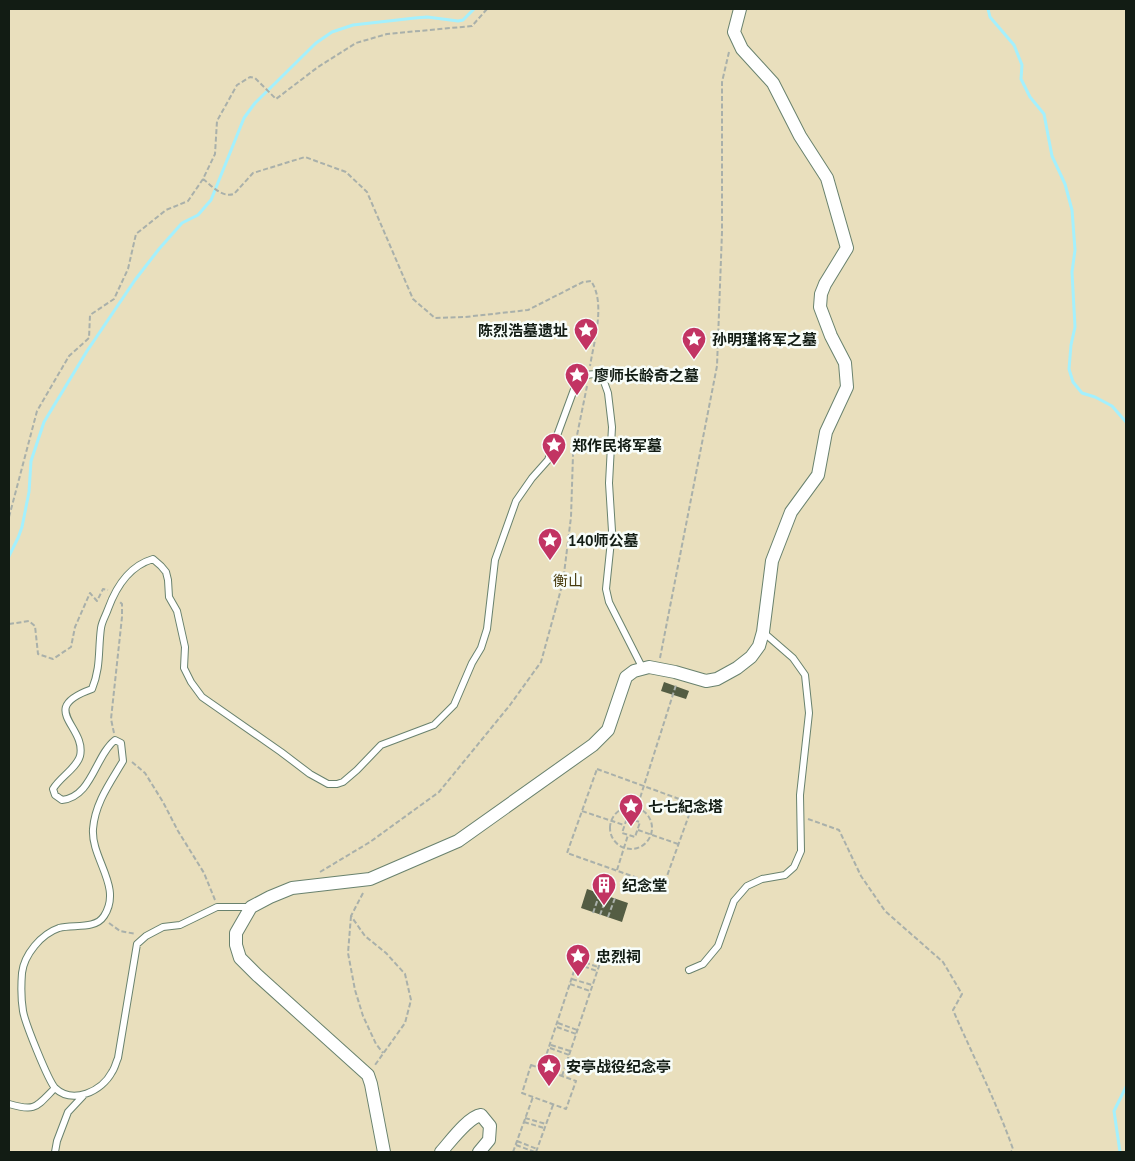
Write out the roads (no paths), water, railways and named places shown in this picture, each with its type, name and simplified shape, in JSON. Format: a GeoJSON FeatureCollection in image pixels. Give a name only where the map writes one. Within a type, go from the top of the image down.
{"type":"FeatureCollection","features":[{"type":"Feature","properties":{"kind":"street"},"geometry":{"type":"LineString","coordinates":[[384,1152],[368,1075],[240,958],[236,945],[236,933],[251,908],[270,897],[292,888],[370,879],[458,841],[593,745],[608,730],[626,677],[634,671],[649,667],[680,673],[706,681],[737,668],[751,658],[759,646],[763,632],[772,562],[791,512],[818,475],[826,432],[848,387],[845,363],[831,336],[820,307],[821,294],[825,284],[847,248],[827,178],[800,136],[773,83],[742,49],[734,32],[740,9]]}},
{"type":"Feature","properties":{"kind":"street"},"geometry":{"type":"LineString","coordinates":[[441,1152],[469,1121],[475,1116],[480,1115],[490,1126],[489,1140],[479,1152]]}},
{"type":"Feature","properties":{"kind":"lane"},"geometry":{"type":"LineString","coordinates":[[83,1096],[66,1094],[55,1088],[48,1077],[24,1013],[21,990],[22,970],[32,950],[40,940],[58,928],[95,923],[103,918],[110,907],[109,883],[94,846],[93,830],[99,803],[124,761],[121,743],[115,740],[110,745],[89,780],[73,798],[62,800],[55,795],[54,789],[57,783],[77,763],[80,755],[80,743],[64,715],[66,707],[72,698],[92,689],[98,674],[101,626],[114,592],[130,571],[143,562],[153,559],[161,566],[168,580],[169,597],[177,611],[182,629],[185,646],[184,668],[202,696],[310,774],[328,784],[343,782],[381,745],[434,725],[454,704],[472,663],[481,648],[487,629],[496,560],[516,501],[532,478],[548,460],[576,384],[582,377],[589,374],[602,376],[608,393],[612,427],[609,482],[612,531],[606,589],[609,602],[643,669]]}},
{"type":"Feature","properties":{"kind":"lane"},"geometry":{"type":"LineString","coordinates":[[688,970],[703,964],[718,946],[734,901],[747,886],[762,879],[785,875],[794,867],[801,851],[802,768],[809,713],[805,675],[793,658],[763,632]]}},
{"type":"Feature","properties":{"kind":"lane"},"geometry":{"type":"LineString","coordinates":[[55,1152],[68,1112],[83,1096],[94,1090],[112,1074],[118,1058],[137,944],[146,936],[163,927],[180,925],[217,907],[251,908]]}},
{"type":"Feature","properties":{"kind":"lane"},"geometry":{"type":"LineString","coordinates":[[9,1104],[32,1108],[55,1088]]}},
{"type":"Feature","properties":{"kind":"waterway"},"geometry":{"type":"LineString","coordinates":[[9,556],[22,527],[29,492],[31,461],[44,422],[87,351],[135,280],[182,223],[198,215],[211,200],[244,118],[255,103],[316,43],[332,32],[353,25],[415,18],[427,17],[458,21],[463,20],[474,9]]}},
{"type":"Feature","properties":{"kind":"waterway"},"geometry":{"type":"LineString","coordinates":[[988,9],[990,17],[1014,45],[1022,65],[1021,79],[1030,97],[1044,114],[1052,156],[1065,184],[1072,210],[1075,250],[1072,272],[1075,327],[1069,369],[1073,382],[1082,393],[1112,406],[1126,422]]}},
{"type":"Feature","properties":{"kind":"waterway"},"geometry":{"type":"LineString","coordinates":[[1120,1152],[1114,1111],[1126,1087]]}},
{"type":"Feature","properties":{"kind":"place","name":"陈烈浩墓遗址"},"geometry":{"type":"Point","coordinates":[586,351]}},
{"type":"Feature","properties":{"kind":"place","name":"孙明瑾将军之墓"},"geometry":{"type":"Point","coordinates":[694,360]}},
{"type":"Feature","properties":{"kind":"place","name":"廖师长龄奇之墓"},"geometry":{"type":"Point","coordinates":[577,396]}},
{"type":"Feature","properties":{"kind":"place","name":"郑作民将军墓"},"geometry":{"type":"Point","coordinates":[554,466]}},
{"type":"Feature","properties":{"kind":"place","name":"140师公墓"},"geometry":{"type":"Point","coordinates":[550,561]}},
{"type":"Feature","properties":{"kind":"place","name":"七七紀念塔"},"geometry":{"type":"Point","coordinates":[631,827]}},
{"type":"Feature","properties":{"kind":"place","name":"纪念堂"},"geometry":{"type":"Point","coordinates":[604,906]}},
{"type":"Feature","properties":{"kind":"place","name":"忠烈祠"},"geometry":{"type":"Point","coordinates":[578,977]}},
{"type":"Feature","properties":{"kind":"place","name":"安亭战役纪念亭"},"geometry":{"type":"Point","coordinates":[549,1087]}},
{"type":"Feature","properties":{"kind":"park label","name":"衡山"},"geometry":{"type":"Point","coordinates":[568,580]}}]}
